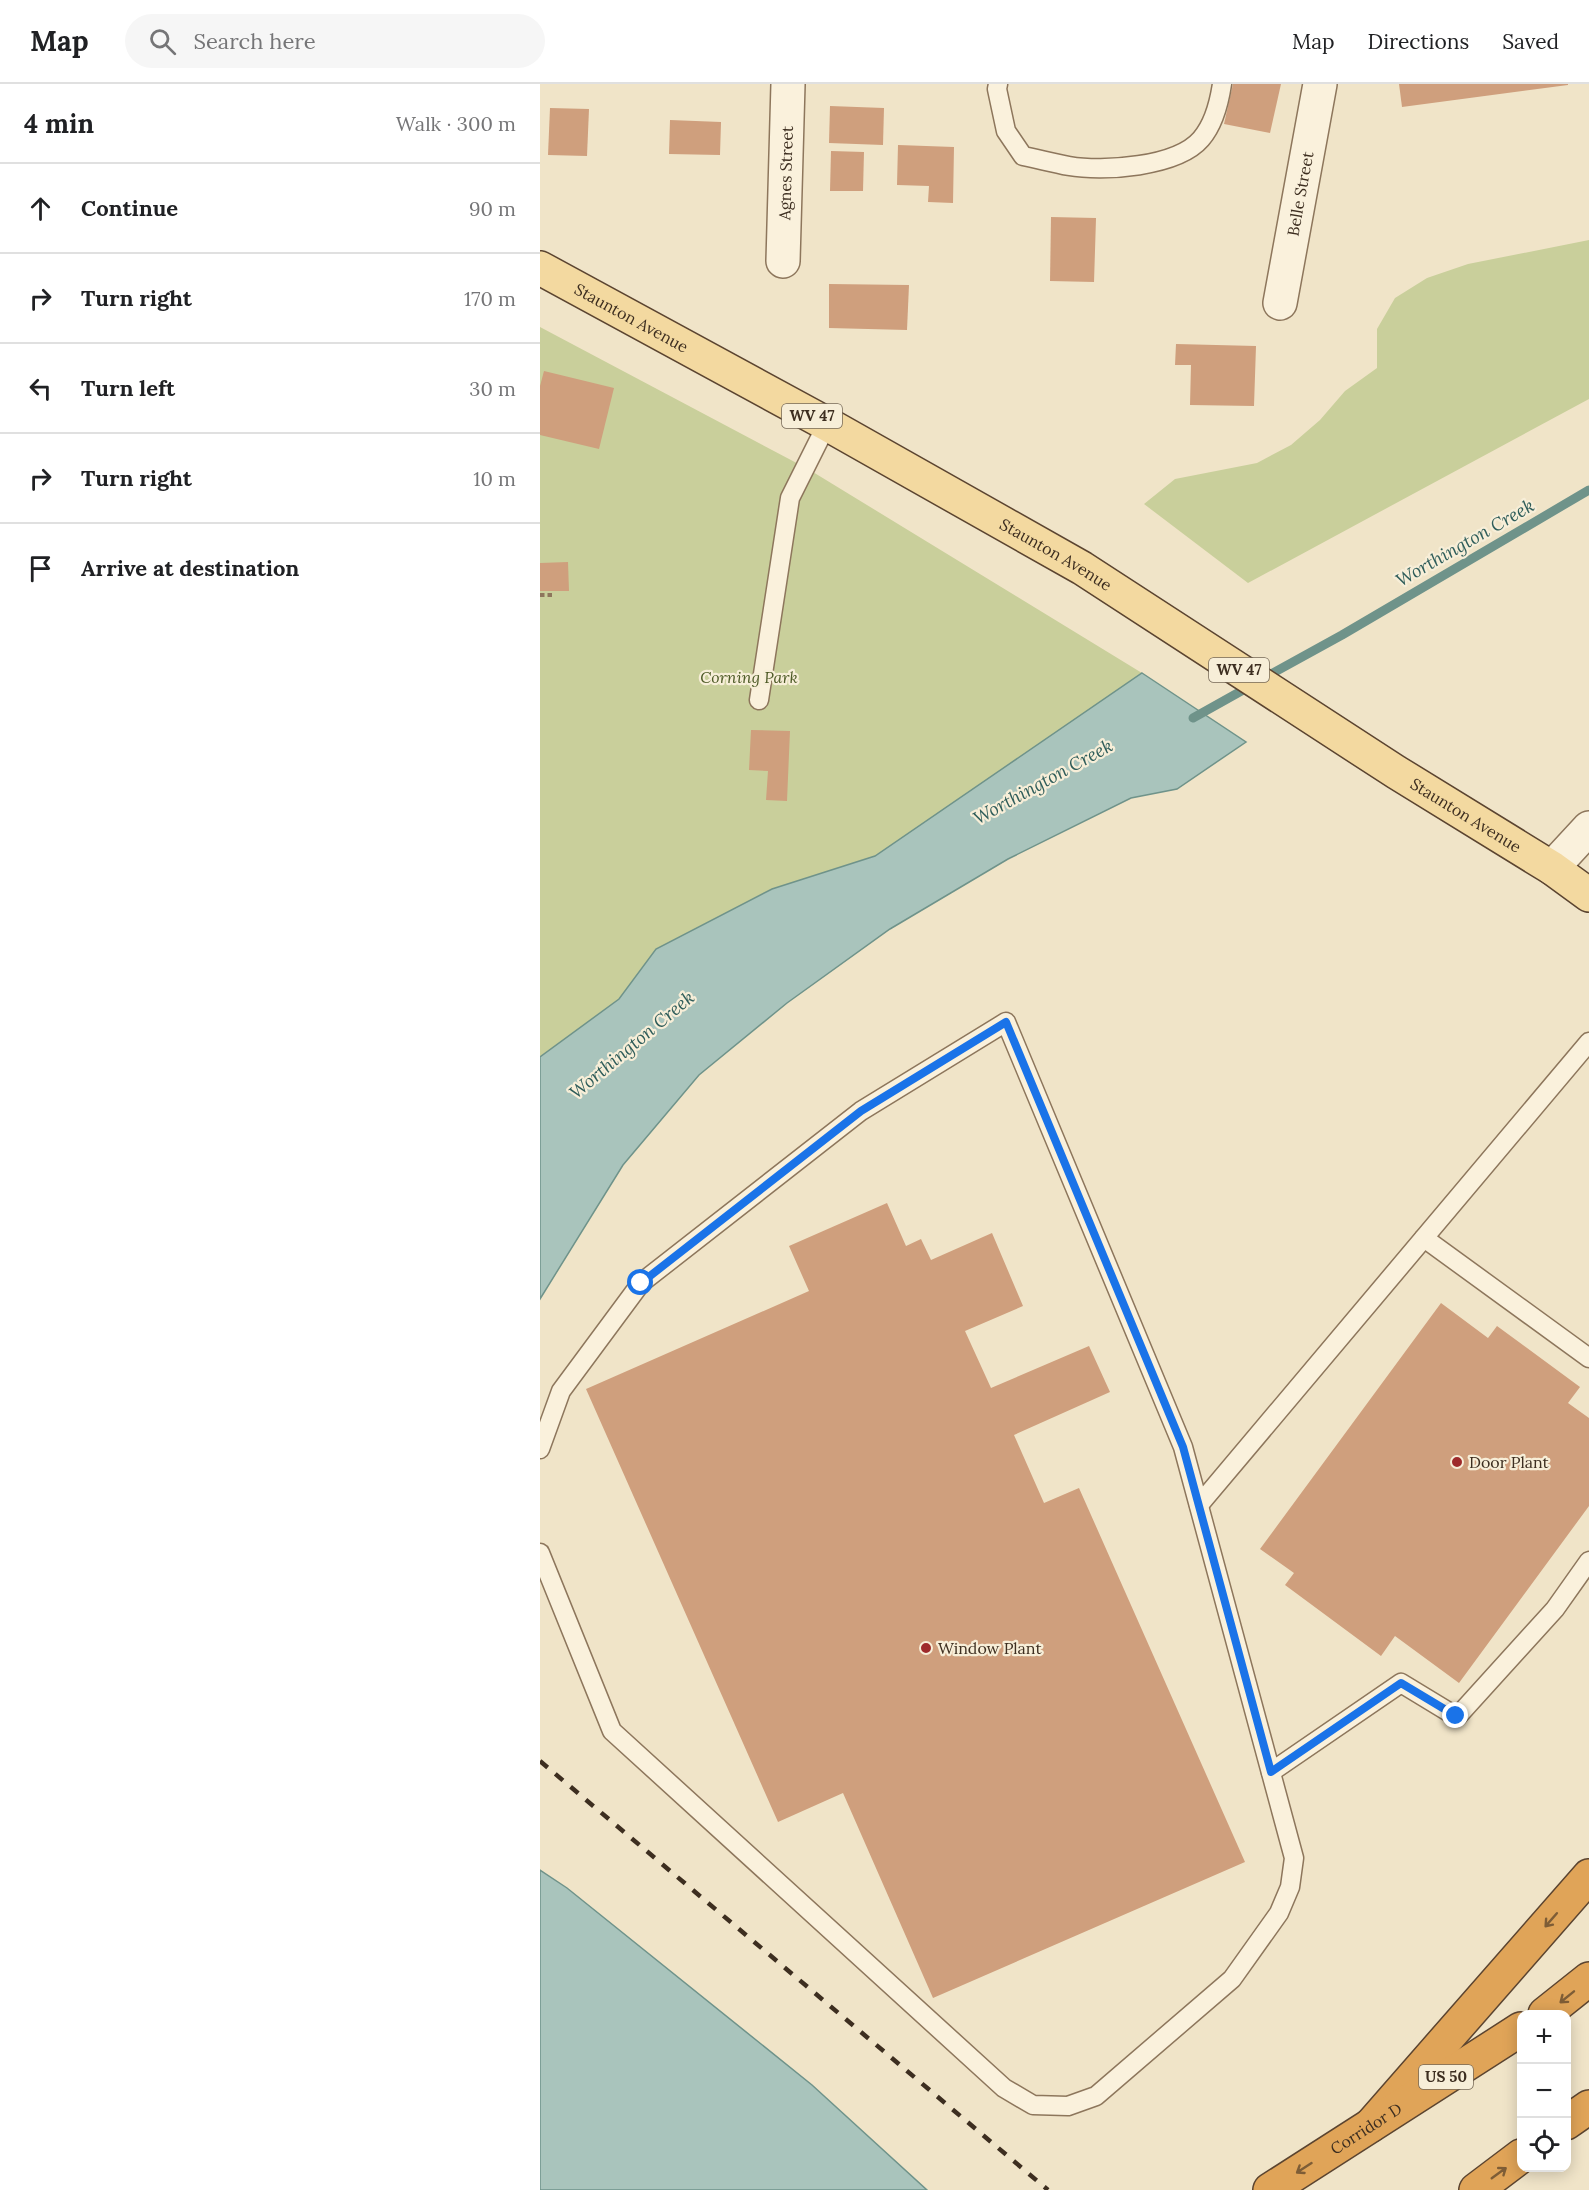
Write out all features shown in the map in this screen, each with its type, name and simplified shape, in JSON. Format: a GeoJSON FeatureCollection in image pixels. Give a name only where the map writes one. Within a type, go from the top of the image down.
{"type":"FeatureCollection","features":[{"type":"Feature","properties":{"kind":"highway"},"geometry":{"type":"LineString","coordinates":[[1371,2125],[1589,1876]]}},
{"type":"Feature","properties":{"kind":"highway"},"geometry":{"type":"LineString","coordinates":[[1550,2010],[1589,1978]]}},
{"type":"Feature","properties":{"kind":"highway","name":"Corridor D"},"geometry":{"type":"LineString","coordinates":[[1270,2190],[1517,2032]]}},
{"type":"Feature","properties":{"kind":"highway"},"geometry":{"type":"LineString","coordinates":[[1571,2120],[1589,2107]]}},
{"type":"Feature","properties":{"kind":"highway"},"geometry":{"type":"LineString","coordinates":[[1476,2190],[1517,2159]]}},
{"type":"Feature","properties":{"kind":"main road","name":"Staunton Avenue"},"geometry":{"type":"LineString","coordinates":[[540,268],[827,424],[1082,568],[1396,772],[1552,868],[1589,895]]}},
{"type":"Feature","properties":{"kind":"street","name":"Agnes Street"},"geometry":{"type":"LineString","coordinates":[[783,261],[788,84]]}},
{"type":"Feature","properties":{"kind":"street","name":"Belle Street"},"geometry":{"type":"LineString","coordinates":[[1280,303],[1320,84]]}},
{"type":"Feature","properties":{"kind":"street"},"geometry":{"type":"LineString","coordinates":[[1552,868],[1589,828]]}},
{"type":"Feature","properties":{"kind":"lane"},"geometry":{"type":"LineString","coordinates":[[998,84],[997,89],[1006,131],[1023,156],[1071,166],[1124,167],[1134,167],[1176,157],[1200,140],[1219,108],[1222,84]]}},
{"type":"Feature","properties":{"kind":"lane"},"geometry":{"type":"LineString","coordinates":[[759,700],[790,498],[827,424]]}},
{"type":"Feature","properties":{"kind":"lane"},"geometry":{"type":"LineString","coordinates":[[540,1449],[561,1391],[641,1283],[861,1111],[1006,1022],[1183,1447],[1294,1858],[1290,1887],[1279,1913],[1232,1979],[1096,2096],[1068,2106],[1033,2105],[1004,2088],[612,1731],[540,1553]]}},
{"type":"Feature","properties":{"kind":"lane"},"geometry":{"type":"LineString","coordinates":[[1199,1505],[1589,1042]]}},
{"type":"Feature","properties":{"kind":"lane"},"geometry":{"type":"LineString","coordinates":[[1424,1238],[1589,1358]]}},
{"type":"Feature","properties":{"kind":"lane"},"geometry":{"type":"LineString","coordinates":[[1271,1772],[1401,1683],[1456,1716],[1555,1609],[1589,1561]]}},
{"type":"Feature","properties":{"kind":"path"},"geometry":{"type":"LineString","coordinates":[[540,596],[553,596]]}},
{"type":"Feature","properties":{"kind":"green space"},"geometry":{"type":"Polygon","coordinates":[[[1589,240],[1589,399],[1248,583],[1144,504],[1175,479],[1257,463],[1291,445],[1320,420],[1345,391],[1377,368],[1377,329],[1395,298],[1427,278],[1468,264],[1589,240]]]}},
{"type":"Feature","properties":{"kind":"green space","name":"Corning Park"},"geometry":{"type":"Polygon","coordinates":[[[540,327],[808,469],[1142,673],[1004,771],[875,856],[772,889],[656,949],[619,999],[540,1057],[540,327]]]}},
{"type":"Feature","properties":{"kind":"water"},"geometry":{"type":"Polygon","coordinates":[[[1142,673],[1246,742],[1177,789],[1131,798],[1008,859],[890,929],[787,1003],[699,1075],[623,1165],[540,1299],[540,1057],[619,999],[656,949],[772,889],[875,856],[1142,673]]]}},
{"type":"Feature","properties":{"kind":"water"},"geometry":{"type":"Polygon","coordinates":[[[540,1870],[567,1888],[812,2085],[927,2190],[540,2190],[540,1870]]]}},
{"type":"Feature","properties":{"kind":"building"},"geometry":{"type":"Polygon","coordinates":[[[1233,84],[1281,84],[1270,133],[1224,124],[1233,84]]]}},
{"type":"Feature","properties":{"kind":"building"},"geometry":{"type":"Polygon","coordinates":[[[1399,84],[1568,84],[1568,85],[1402,107],[1399,84]]]}},
{"type":"Feature","properties":{"kind":"building"},"geometry":{"type":"Polygon","coordinates":[[[830,106],[884,108],[883,145],[829,143],[830,106]]]}},
{"type":"Feature","properties":{"kind":"building"},"geometry":{"type":"Polygon","coordinates":[[[550,108],[589,109],[587,156],[548,155],[550,108]]]}},
{"type":"Feature","properties":{"kind":"building"},"geometry":{"type":"Polygon","coordinates":[[[670,120],[721,122],[720,155],[669,154],[670,120]]]}},
{"type":"Feature","properties":{"kind":"building"},"geometry":{"type":"Polygon","coordinates":[[[898,145],[954,147],[953,203],[928,202],[929,186],[897,185],[898,145]]]}},
{"type":"Feature","properties":{"kind":"building"},"geometry":{"type":"Polygon","coordinates":[[[831,151],[864,152],[863,191],[830,191],[831,151]]]}},
{"type":"Feature","properties":{"kind":"building"},"geometry":{"type":"Polygon","coordinates":[[[1051,217],[1096,218],[1094,282],[1050,281],[1051,217]]]}},
{"type":"Feature","properties":{"kind":"building"},"geometry":{"type":"Polygon","coordinates":[[[829,284],[909,285],[907,330],[829,328],[829,284]]]}},
{"type":"Feature","properties":{"kind":"building"},"geometry":{"type":"Polygon","coordinates":[[[1176,344],[1256,346],[1254,406],[1190,405],[1191,365],[1175,365],[1176,344]]]}},
{"type":"Feature","properties":{"kind":"building"},"geometry":{"type":"Polygon","coordinates":[[[544,371],[614,388],[599,449],[540,435],[540,386],[544,371]]]}},
{"type":"Feature","properties":{"kind":"building"},"geometry":{"type":"Polygon","coordinates":[[[568,562],[569,591],[540,591],[540,563],[568,562]]]}},
{"type":"Feature","properties":{"kind":"building"},"geometry":{"type":"Polygon","coordinates":[[[751,730],[790,731],[787,801],[766,800],[768,771],[749,770],[751,730]]]}},
{"type":"Feature","properties":{"kind":"building","name":"Window Plant"},"geometry":{"type":"Polygon","coordinates":[[[887,1203],[906,1246],[921,1239],[931,1260],[992,1233],[1023,1306],[965,1331],[991,1388],[1089,1346],[1110,1392],[1014,1435],[1044,1503],[1079,1488],[1245,1862],[933,1998],[843,1793],[778,1822],[586,1389],[809,1291],[789,1246],[887,1203]]]}},
{"type":"Feature","properties":{"kind":"building","name":"Door Plant"},"geometry":{"type":"Polygon","coordinates":[[[1441,1303],[1488,1338],[1497,1326],[1580,1387],[1568,1403],[1589,1418],[1589,1506],[1459,1683],[1395,1636],[1381,1656],[1285,1585],[1294,1573],[1260,1549],[1441,1303]]]}},
{"type":"Feature","properties":{"kind":"waterway","name":"Worthington Creek"},"geometry":{"type":"LineString","coordinates":[[1264,678],[1342,635],[1589,490]]}},
{"type":"Feature","properties":{"kind":"waterway","name":"Worthington Creek"},"geometry":{"type":"LineString","coordinates":[[1193,718],[1252,685]]}},
{"type":"Feature","properties":{"kind":"railway"},"geometry":{"type":"LineString","coordinates":[[540,1761],[1048,2190]]}},
{"type":"Feature","properties":{"kind":"place","name":"Door Plant"},"geometry":{"type":"Point","coordinates":[1457,1462]}},
{"type":"Feature","properties":{"kind":"place","name":"Window Plant"},"geometry":{"type":"Point","coordinates":[926,1648]}},
{"type":"Feature","properties":{"kind":"route"},"geometry":{"type":"LineString","coordinates":[[641,1283],[861,1111],[1006,1022],[1183,1447],[1271,1772],[1401,1683],[1456,1716]]}}]}
